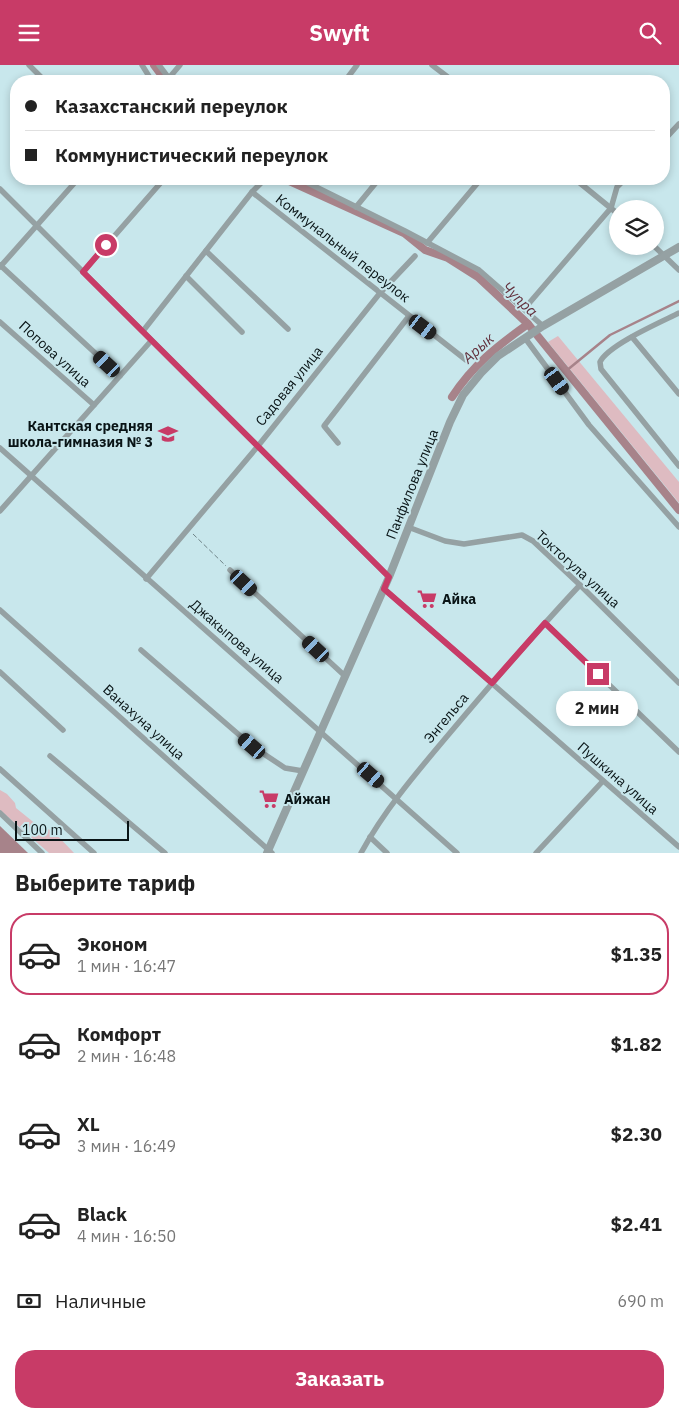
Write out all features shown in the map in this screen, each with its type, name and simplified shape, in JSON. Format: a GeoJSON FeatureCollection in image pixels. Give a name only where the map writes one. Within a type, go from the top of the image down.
{"type":"FeatureCollection","features":[{"type":"Feature","properties":{"kind":"street"},"geometry":{"type":"LineString","coordinates":[[29,65],[39,75]]}},
{"type":"Feature","properties":{"kind":"street"},"geometry":{"type":"LineString","coordinates":[[349,75],[357,65]]}},
{"type":"Feature","properties":{"kind":"street"},"geometry":{"type":"LineString","coordinates":[[432,65],[444,75]]}},
{"type":"Feature","properties":{"kind":"street"},"geometry":{"type":"LineString","coordinates":[[670,133],[679,124]]}},
{"type":"Feature","properties":{"kind":"street"},"geometry":{"type":"LineString","coordinates":[[73,185],[0,266],[120,376]]}},
{"type":"Feature","properties":{"kind":"street"},"geometry":{"type":"LineString","coordinates":[[83,272],[159,185]]}},
{"type":"Feature","properties":{"kind":"street"},"geometry":{"type":"LineString","coordinates":[[143,331],[259,185]]}},
{"type":"Feature","properties":{"kind":"street"},"geometry":{"type":"LineString","coordinates":[[312,185],[479,270],[525,308],[543,326]]}},
{"type":"Feature","properties":{"kind":"street"},"geometry":{"type":"LineString","coordinates":[[356,207],[374,185]]}},
{"type":"Feature","properties":{"kind":"street"},"geometry":{"type":"LineString","coordinates":[[427,243],[476,185]]}},
{"type":"Feature","properties":{"kind":"street"},"geometry":{"type":"LineString","coordinates":[[581,185],[609,207]]}},
{"type":"Feature","properties":{"kind":"street"},"geometry":{"type":"LineString","coordinates":[[613,200],[619,185]]}},
{"type":"Feature","properties":{"kind":"street"},"geometry":{"type":"LineString","coordinates":[[0,189],[389,577]]}},
{"type":"Feature","properties":{"kind":"street","name":"Коммунальный переулок"},"geometry":{"type":"LineString","coordinates":[[252,192],[466,360]]}},
{"type":"Feature","properties":{"kind":"street"},"geometry":{"type":"LineString","coordinates":[[525,308],[609,209]]}},
{"type":"Feature","properties":{"kind":"street","name":"Панфилова улица"},"geometry":{"type":"LineString","coordinates":[[269,852],[384,589],[450,422],[463,395],[498,355],[543,326],[679,247]]}},
{"type":"Feature","properties":{"kind":"street"},"geometry":{"type":"LineString","coordinates":[[206,251],[288,329]]}},
{"type":"Feature","properties":{"kind":"street","name":"Садовая улица"},"geometry":{"type":"LineString","coordinates":[[146,579],[258,446],[380,293],[415,256]]}},
{"type":"Feature","properties":{"kind":"street"},"geometry":{"type":"LineString","coordinates":[[665,256],[679,270]]}},
{"type":"Feature","properties":{"kind":"street"},"geometry":{"type":"LineString","coordinates":[[186,276],[242,332]]}},
{"type":"Feature","properties":{"kind":"street"},"geometry":{"type":"LineString","coordinates":[[679,313],[632,337],[603,356],[600,362],[602,369],[679,466]]}},
{"type":"Feature","properties":{"kind":"street"},"geometry":{"type":"LineString","coordinates":[[338,443],[324,426],[409,316]]}},
{"type":"Feature","properties":{"kind":"street","name":"Попова улица"},"geometry":{"type":"LineString","coordinates":[[0,321],[94,405]]}},
{"type":"Feature","properties":{"kind":"street"},"geometry":{"type":"LineString","coordinates":[[632,337],[679,394]]}},
{"type":"Feature","properties":{"kind":"street"},"geometry":{"type":"LineString","coordinates":[[525,338],[589,425],[679,527]]}},
{"type":"Feature","properties":{"kind":"street"},"geometry":{"type":"LineString","coordinates":[[0,511],[151,341]]}},
{"type":"Feature","properties":{"kind":"street","name":"Джакыпова улица"},"geometry":{"type":"LineString","coordinates":[[0,449],[396,797],[457,853]]}},
{"type":"Feature","properties":{"kind":"street","name":"Токтогула улица"},"geometry":{"type":"LineString","coordinates":[[408,527],[445,541],[464,543],[522,535],[533,541],[679,683]]}},
{"type":"Feature","properties":{"kind":"street"},"geometry":{"type":"LineString","coordinates":[[230,570],[345,676]]}},
{"type":"Feature","properties":{"kind":"street","name":"Энгельса"},"geometry":{"type":"LineString","coordinates":[[361,853],[396,797],[492,683],[580,585]]}},
{"type":"Feature","properties":{"kind":"street","name":"Пушкина улица"},"geometry":{"type":"LineString","coordinates":[[384,589],[679,847]]}},
{"type":"Feature","properties":{"kind":"street","name":"Ванахуна улица"},"geometry":{"type":"LineString","coordinates":[[0,610],[269,852]]}},
{"type":"Feature","properties":{"kind":"street"},"geometry":{"type":"LineString","coordinates":[[545,623],[679,752]]}},
{"type":"Feature","properties":{"kind":"street"},"geometry":{"type":"LineString","coordinates":[[141,650],[252,746],[285,768],[303,771]]}},
{"type":"Feature","properties":{"kind":"street"},"geometry":{"type":"LineString","coordinates":[[0,672],[63,731]]}},
{"type":"Feature","properties":{"kind":"street"},"geometry":{"type":"LineString","coordinates":[[50,755],[164,853]]}},
{"type":"Feature","properties":{"kind":"street"},"geometry":{"type":"LineString","coordinates":[[0,769],[94,853]]}},
{"type":"Feature","properties":{"kind":"street"},"geometry":{"type":"LineString","coordinates":[[536,853],[603,781]]}},
{"type":"Feature","properties":{"kind":"street"},"geometry":{"type":"LineString","coordinates":[[0,813],[42,853]]}},
{"type":"Feature","properties":{"kind":"street"},"geometry":{"type":"LineString","coordinates":[[370,837],[387,853]]}},
{"type":"Feature","properties":{"kind":"path"},"geometry":{"type":"LineString","coordinates":[[188,529],[230,570]]}},
{"type":"Feature","properties":{"kind":"shaded area"},"geometry":{"type":"Polygon","coordinates":[[[558,336],[679,482],[679,503],[548,342],[558,336]]]}},
{"type":"Feature","properties":{"kind":"shaded area"},"geometry":{"type":"Polygon","coordinates":[[[0,790],[7,794],[15,803],[16,808],[37,825],[53,831],[74,853],[49,853],[0,810],[0,790]]]}},
{"type":"Feature","properties":{"kind":"shaded area"},"geometry":{"type":"Polygon","coordinates":[[[0,826],[28,853],[0,853],[0,826]]]}},
{"type":"Feature","properties":{"kind":"waterway","name":"Чупра"},"geometry":{"type":"LineString","coordinates":[[154,65],[162,75]]}},
{"type":"Feature","properties":{"kind":"waterway","name":"Чупра"},"geometry":{"type":"LineString","coordinates":[[298,185],[404,233],[425,250],[448,258],[478,277],[528,324],[679,510]]}},
{"type":"Feature","properties":{"kind":"waterway"},"geometry":{"type":"LineString","coordinates":[[566,371],[610,335],[679,301]]}},
{"type":"Feature","properties":{"kind":"waterway","name":"Арык"},"geometry":{"type":"LineString","coordinates":[[452,397],[468,375],[486,357],[528,324]]}},
{"type":"Feature","properties":{"kind":"place","name":"Кантская средняя школа-гимназия № 3"},"geometry":{"type":"Point","coordinates":[168,434]}},
{"type":"Feature","properties":{"kind":"place","name":"Айка"},"geometry":{"type":"Point","coordinates":[427,599]}},
{"type":"Feature","properties":{"kind":"place","name":"Айжан"},"geometry":{"type":"Point","coordinates":[269,799]}},
{"type":"Feature","properties":{"kind":"route"},"geometry":{"type":"LineString","coordinates":[[106,245],[83,272],[389,577],[384,589],[492,683],[545,623],[598,674]]}}]}
